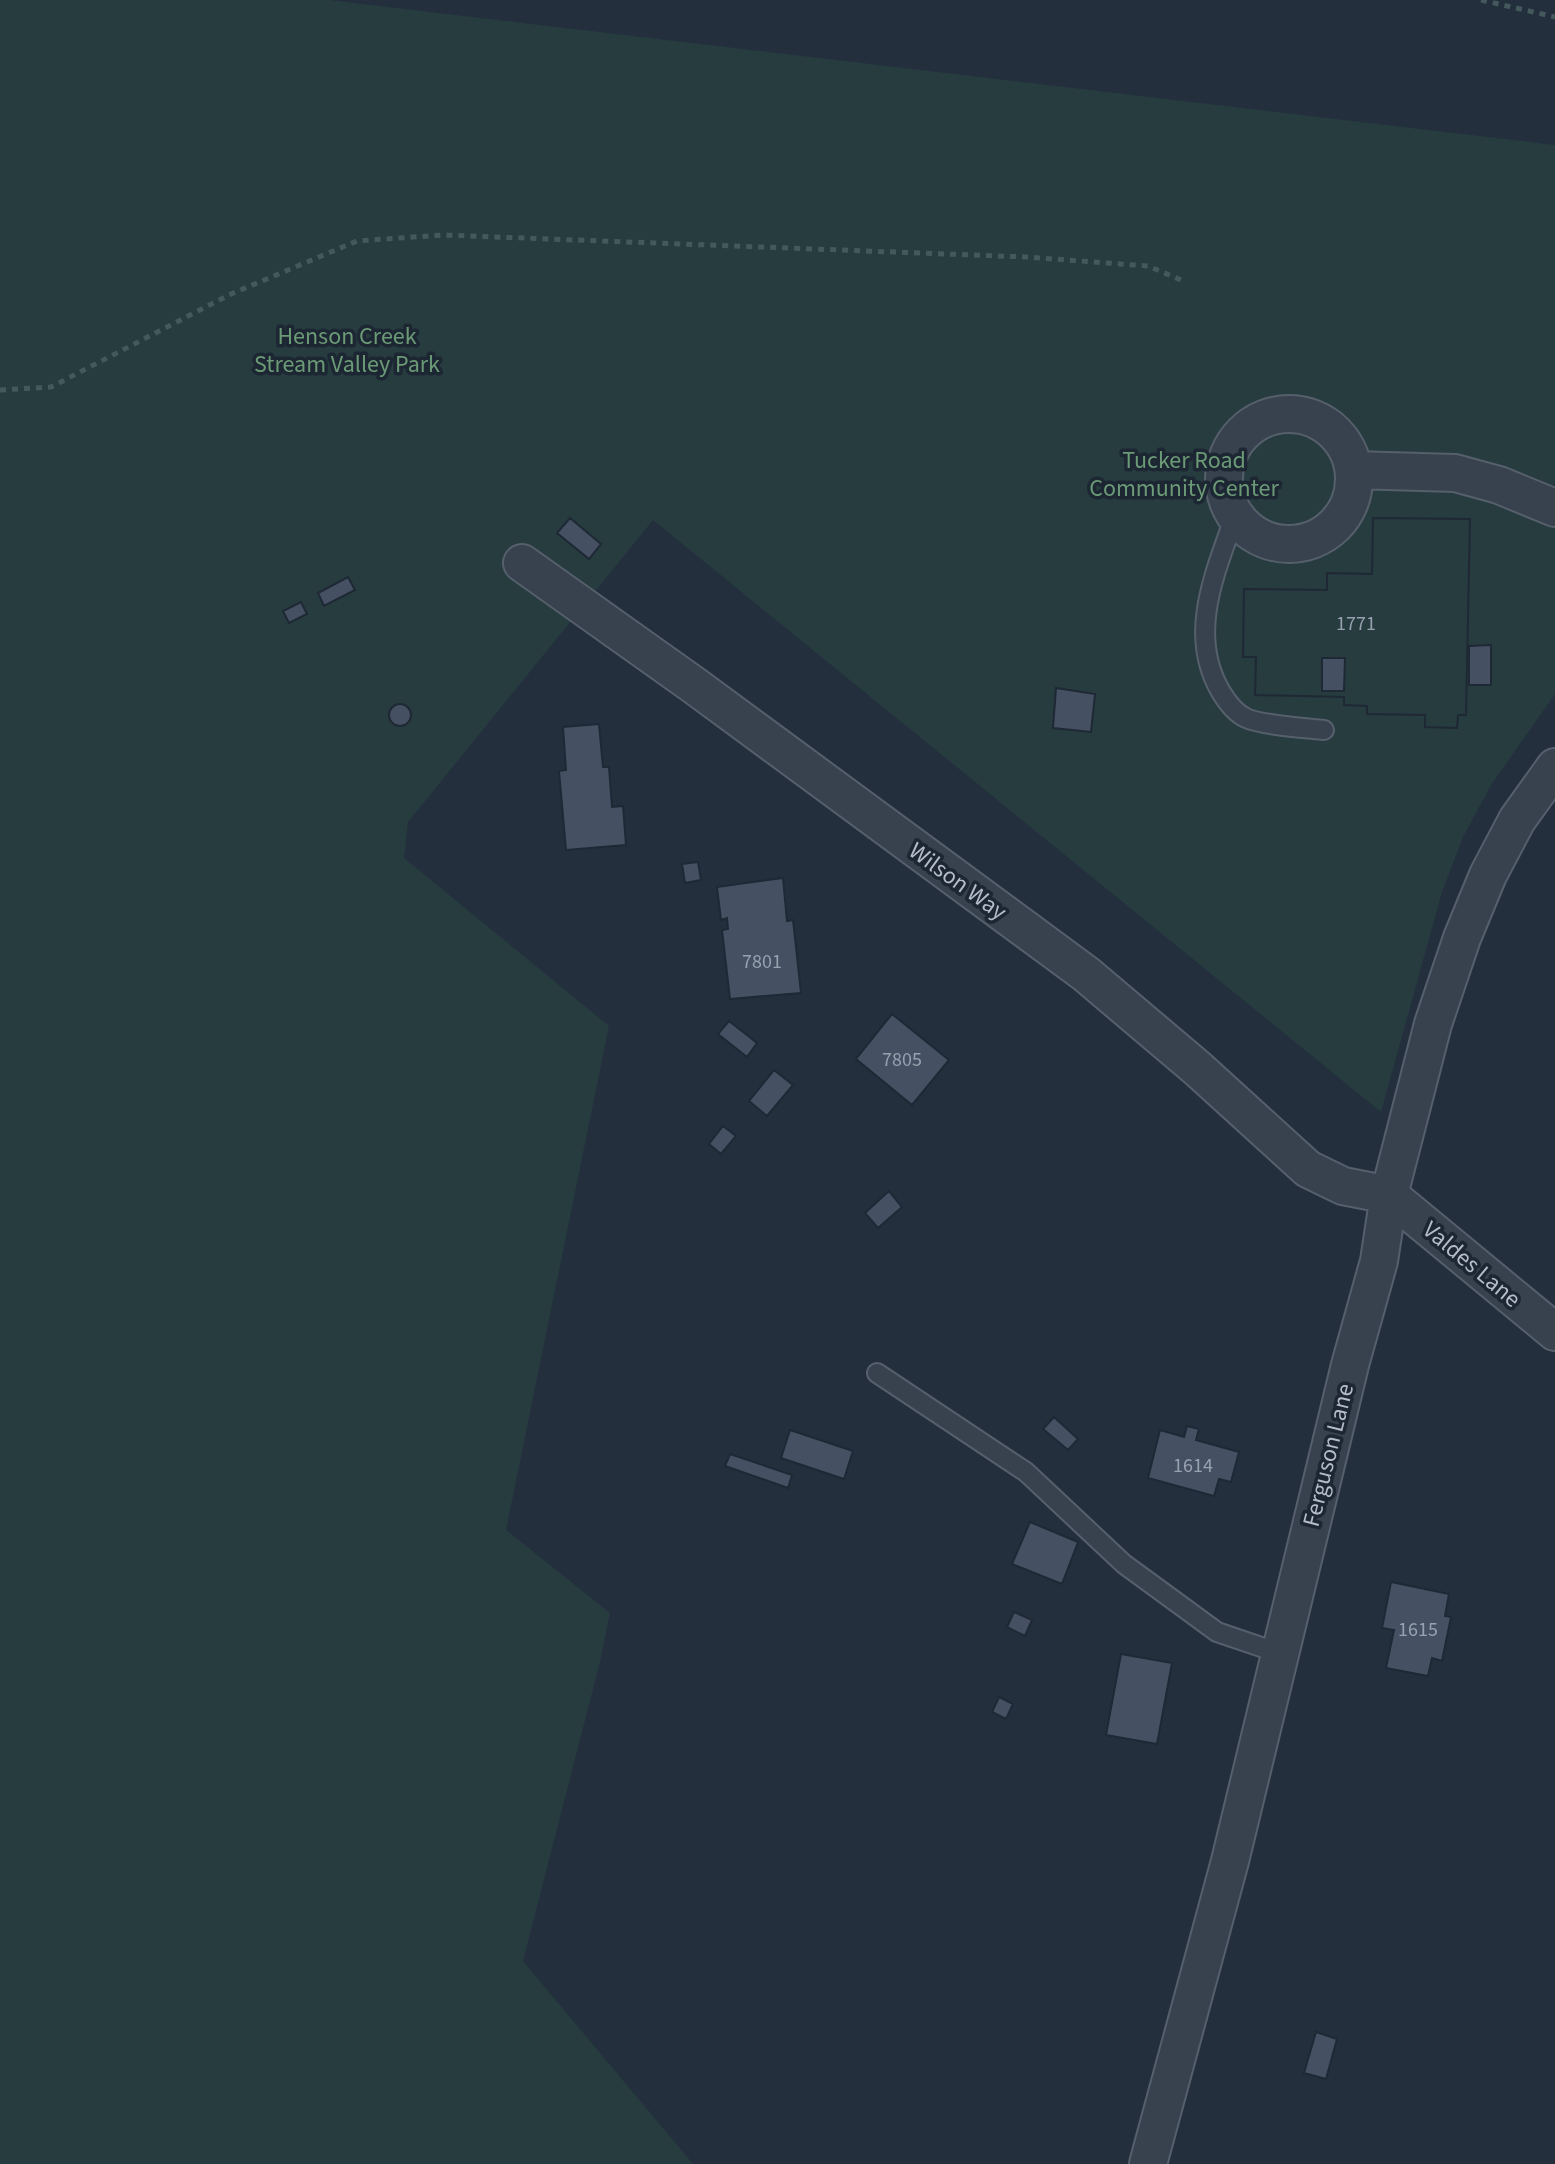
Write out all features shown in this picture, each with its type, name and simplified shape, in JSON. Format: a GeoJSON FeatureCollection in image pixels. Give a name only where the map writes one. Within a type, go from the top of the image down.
{"type":"FeatureCollection","features":[{"type":"Feature","properties":{"kind":"street"},"geometry":{"type":"LineString","coordinates":[[1295,414],[1316,420],[1334,432],[1347,449],[1354,470],[1353,492],[1345,512],[1331,528],[1313,540],[1292,544],[1270,542],[1250,532],[1235,516],[1225,495],[1224,475],[1228,456],[1238,438],[1260,419],[1295,414]]}},
{"type":"Feature","properties":{"kind":"street"},"geometry":{"type":"LineString","coordinates":[[1354,470],[1455,473],[1499,485],[1555,508]]}},
{"type":"Feature","properties":{"kind":"street","name":"Wilson Way"},"geometry":{"type":"LineString","coordinates":[[522,563],[731,712],[1086,974],[1197,1068],[1308,1169],[1343,1186],[1389,1195]]}},
{"type":"Feature","properties":{"kind":"street","name":"Ferguson Lane"},"geometry":{"type":"LineString","coordinates":[[1148,2164],[1230,1861],[1350,1365],[1379,1261],[1389,1195],[1433,1024],[1462,938],[1488,875],[1517,820],[1555,767]]}},
{"type":"Feature","properties":{"kind":"street","name":"Valdes Lane"},"geometry":{"type":"LineString","coordinates":[[1389,1195],[1555,1332]]}},
{"type":"Feature","properties":{"kind":"lane"},"geometry":{"type":"LineString","coordinates":[[1235,516],[1204,620],[1208,666],[1228,703],[1247,719],[1324,730]]}},
{"type":"Feature","properties":{"kind":"lane"},"geometry":{"type":"LineString","coordinates":[[877,1373],[1026,1472],[1124,1564],[1217,1632],[1279,1653]]}},
{"type":"Feature","properties":{"kind":"path"},"geometry":{"type":"LineString","coordinates":[[1481,0],[1555,17]]}},
{"type":"Feature","properties":{"kind":"path"},"geometry":{"type":"LineString","coordinates":[[0,390],[51,387],[231,294],[357,241],[443,235],[1026,257],[1148,266],[1181,280]]}},
{"type":"Feature","properties":{"kind":"green space","name":"Henson Creek Stream Valley Park"},"geometry":{"type":"Polygon","coordinates":[[[0,0],[329,0],[1555,145],[1555,694],[1491,785],[1463,837],[1442,892],[1381,1112],[653,520],[408,822],[404,858],[609,1026],[506,1530],[610,1613],[523,1961],[693,2164],[0,2164],[0,0]]]}},
{"type":"Feature","properties":{"kind":"building"},"geometry":{"type":"Polygon","coordinates":[[[570,518],[601,544],[589,559],[557,533],[570,518]]]}},
{"type":"Feature","properties":{"kind":"building"},"geometry":{"type":"Polygon","coordinates":[[[1373,518],[1470,519],[1466,715],[1458,715],[1457,728],[1425,727],[1425,715],[1367,714],[1367,706],[1344,705],[1344,697],[1255,695],[1256,657],[1243,657],[1244,589],[1327,590],[1327,573],[1372,574],[1373,518]],[[1322,658],[1322,691],[1344,691],[1345,658],[1322,658]]]}},
{"type":"Feature","properties":{"kind":"building"},"geometry":{"type":"Polygon","coordinates":[[[1373,518],[1470,519],[1466,715],[1458,715],[1457,728],[1425,727],[1425,715],[1367,714],[1367,706],[1344,705],[1344,697],[1255,695],[1256,657],[1243,657],[1244,589],[1327,590],[1327,573],[1372,574],[1373,518]]]}},
{"type":"Feature","properties":{"kind":"building"},"geometry":{"type":"Polygon","coordinates":[[[348,577],[355,590],[324,606],[318,593],[348,577]]]}},
{"type":"Feature","properties":{"kind":"building"},"geometry":{"type":"Polygon","coordinates":[[[301,602],[307,614],[289,623],[283,611],[301,602]]]}},
{"type":"Feature","properties":{"kind":"building"},"geometry":{"type":"Polygon","coordinates":[[[1491,645],[1491,685],[1469,685],[1469,646],[1491,645]]]}},
{"type":"Feature","properties":{"kind":"building"},"geometry":{"type":"Polygon","coordinates":[[[1056,688],[1095,694],[1091,732],[1053,728],[1056,688]]]}},
{"type":"Feature","properties":{"kind":"building"},"geometry":{"type":"Polygon","coordinates":[[[400,704],[408,707],[411,715],[408,723],[400,726],[392,723],[389,715],[392,707],[400,704]]]}},
{"type":"Feature","properties":{"kind":"building"},"geometry":{"type":"Polygon","coordinates":[[[599,724],[603,767],[609,767],[612,807],[623,806],[626,845],[566,850],[559,771],[566,770],[563,727],[599,724]]]}},
{"type":"Feature","properties":{"kind":"building"},"geometry":{"type":"Polygon","coordinates":[[[698,862],[701,880],[685,883],[682,864],[698,862]]]}},
{"type":"Feature","properties":{"kind":"building"},"geometry":{"type":"Polygon","coordinates":[[[783,878],[787,921],[793,920],[801,993],[730,999],[722,930],[728,929],[727,918],[721,920],[717,887],[783,878]]]}},
{"type":"Feature","properties":{"kind":"building"},"geometry":{"type":"Polygon","coordinates":[[[892,1014],[949,1060],[912,1105],[856,1059],[892,1014]]]}},
{"type":"Feature","properties":{"kind":"building"},"geometry":{"type":"Polygon","coordinates":[[[729,1021],[757,1043],[747,1057],[718,1034],[729,1021]]]}},
{"type":"Feature","properties":{"kind":"building"},"geometry":{"type":"Polygon","coordinates":[[[774,1070],[793,1085],[767,1116],[749,1101],[774,1070]]]}},
{"type":"Feature","properties":{"kind":"building"},"geometry":{"type":"Polygon","coordinates":[[[723,1126],[736,1136],[721,1154],[709,1144],[723,1126]]]}},
{"type":"Feature","properties":{"kind":"building"},"geometry":{"type":"Polygon","coordinates":[[[889,1191],[902,1207],[878,1228],[865,1213],[889,1191]]]}},
{"type":"Feature","properties":{"kind":"building"},"geometry":{"type":"Polygon","coordinates":[[[1054,1417],[1078,1439],[1068,1450],[1043,1429],[1054,1417]]]}},
{"type":"Feature","properties":{"kind":"building"},"geometry":{"type":"Polygon","coordinates":[[[1187,1426],[1199,1429],[1196,1440],[1239,1452],[1231,1482],[1219,1479],[1214,1496],[1148,1478],[1160,1430],[1184,1437],[1187,1426]]]}},
{"type":"Feature","properties":{"kind":"building"},"geometry":{"type":"Polygon","coordinates":[[[790,1430],[853,1451],[844,1479],[781,1458],[790,1430]]]}},
{"type":"Feature","properties":{"kind":"building"},"geometry":{"type":"Polygon","coordinates":[[[730,1454],[792,1475],[788,1488],[725,1466],[730,1454]]]}},
{"type":"Feature","properties":{"kind":"building"},"geometry":{"type":"Polygon","coordinates":[[[1030,1522],[1078,1542],[1062,1584],[1012,1564],[1030,1522]]]}},
{"type":"Feature","properties":{"kind":"building"},"geometry":{"type":"Polygon","coordinates":[[[1391,1582],[1449,1594],[1445,1616],[1451,1617],[1442,1661],[1432,1658],[1428,1676],[1386,1668],[1394,1630],[1382,1628],[1391,1582]]]}},
{"type":"Feature","properties":{"kind":"building"},"geometry":{"type":"Polygon","coordinates":[[[1014,1612],[1032,1620],[1025,1636],[1007,1627],[1014,1612]]]}},
{"type":"Feature","properties":{"kind":"building"},"geometry":{"type":"Polygon","coordinates":[[[1121,1654],[1172,1663],[1157,1744],[1106,1735],[1121,1654]]]}},
{"type":"Feature","properties":{"kind":"building"},"geometry":{"type":"Polygon","coordinates":[[[999,1697],[1013,1704],[1006,1719],[992,1712],[999,1697]]]}},
{"type":"Feature","properties":{"kind":"building"},"geometry":{"type":"Polygon","coordinates":[[[1316,2032],[1337,2039],[1326,2079],[1304,2073],[1316,2032]]]}},
{"type":"Feature","properties":{"kind":"park label","name":"Tucker Road Community Center"},"geometry":{"type":"Point","coordinates":[1184,474]}}]}
